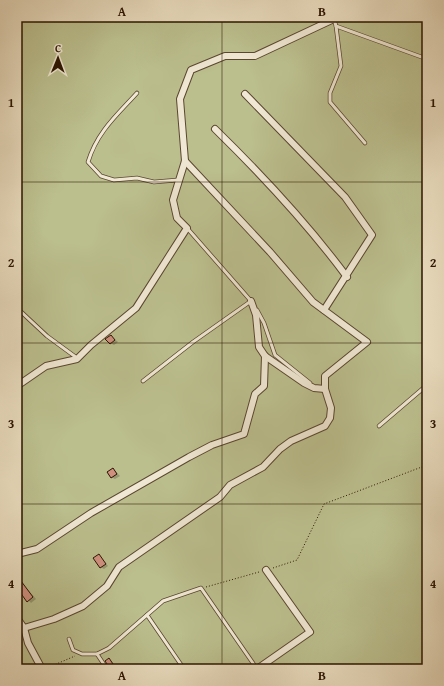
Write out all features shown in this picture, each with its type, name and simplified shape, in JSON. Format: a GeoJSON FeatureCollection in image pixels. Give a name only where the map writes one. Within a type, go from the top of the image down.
{"type":"FeatureCollection","features":[{"type":"Feature","properties":{"kind":"street"},"geometry":{"type":"LineString","coordinates":[[17,386],[46,366],[78,359],[91,345],[136,308],[187,228],[177,218],[173,200],[185,161],[180,99],[191,70],[225,56],[255,56],[334,18]]}},
{"type":"Feature","properties":{"kind":"street"},"geometry":{"type":"LineString","coordinates":[[245,94],[345,197],[372,236],[324,310]]}},
{"type":"Feature","properties":{"kind":"street"},"geometry":{"type":"LineString","coordinates":[[215,129],[255,168],[317,236],[347,276]]}},
{"type":"Feature","properties":{"kind":"street"},"geometry":{"type":"LineString","coordinates":[[24,628],[54,619],[83,606],[107,586],[119,567],[220,497],[230,485],[263,467],[280,449],[291,441],[325,426],[330,418],[331,408],[325,389],[325,376],[367,342],[313,302],[185,161]]}},
{"type":"Feature","properties":{"kind":"street"},"geometry":{"type":"LineString","coordinates":[[251,301],[256,314],[259,347],[265,356],[304,383],[314,388],[325,389]]}},
{"type":"Feature","properties":{"kind":"street"},"geometry":{"type":"LineString","coordinates":[[17,554],[37,549],[92,513],[189,457],[212,445],[244,434],[255,394],[264,386],[265,356]]}},
{"type":"Feature","properties":{"kind":"street"},"geometry":{"type":"LineString","coordinates":[[257,669],[310,632],[266,570]]}},
{"type":"Feature","properties":{"kind":"street"},"geometry":{"type":"LineString","coordinates":[[17,618],[24,628],[28,643],[42,669]]}},
{"type":"Feature","properties":{"kind":"lane"},"geometry":{"type":"LineString","coordinates":[[324,17],[334,18],[341,66],[330,93],[330,102],[365,143]]}},
{"type":"Feature","properties":{"kind":"lane"},"geometry":{"type":"LineString","coordinates":[[336,26],[427,59]]}},
{"type":"Feature","properties":{"kind":"lane"},"geometry":{"type":"LineString","coordinates":[[137,93],[104,129],[93,145],[88,162],[101,176],[114,180],[137,178],[154,182],[178,180]]}},
{"type":"Feature","properties":{"kind":"lane"},"geometry":{"type":"LineString","coordinates":[[187,228],[251,301],[264,323],[275,355],[314,386],[325,389]]}},
{"type":"Feature","properties":{"kind":"lane"},"geometry":{"type":"LineString","coordinates":[[143,381],[193,342],[251,301]]}},
{"type":"Feature","properties":{"kind":"lane"},"geometry":{"type":"LineString","coordinates":[[17,308],[47,336],[78,359]]}},
{"type":"Feature","properties":{"kind":"lane"},"geometry":{"type":"LineString","coordinates":[[379,426],[427,384]]}},
{"type":"Feature","properties":{"kind":"lane"},"geometry":{"type":"LineString","coordinates":[[69,639],[73,650],[82,654],[97,654],[109,648],[163,601],[201,588],[257,669]]}},
{"type":"Feature","properties":{"kind":"lane"},"geometry":{"type":"LineString","coordinates":[[147,615],[184,669]]}},
{"type":"Feature","properties":{"kind":"lane"},"geometry":{"type":"LineString","coordinates":[[97,654],[107,669]]}},
{"type":"Feature","properties":{"kind":"path"},"geometry":{"type":"LineString","coordinates":[[201,588],[297,560],[324,504],[427,464]]}},
{"type":"Feature","properties":{"kind":"path"},"geometry":{"type":"LineString","coordinates":[[52,669],[54,665],[82,654]]}},
{"type":"Feature","properties":{"kind":"green space"},"geometry":{"type":"Polygon","coordinates":[[[17,17],[427,17],[427,669],[17,669],[17,17]]]}},
{"type":"Feature","properties":{"kind":"building"},"geometry":{"type":"Polygon","coordinates":[[[111,335],[115,340],[110,344],[105,339],[111,335]]]}},
{"type":"Feature","properties":{"kind":"building"},"geometry":{"type":"Polygon","coordinates":[[[113,468],[117,474],[111,478],[107,472],[113,468]]]}},
{"type":"Feature","properties":{"kind":"building"},"geometry":{"type":"Polygon","coordinates":[[[99,554],[106,564],[100,568],[93,558],[99,554]]]}},
{"type":"Feature","properties":{"kind":"building"},"geometry":{"type":"Polygon","coordinates":[[[21,581],[33,597],[27,602],[17,588],[17,584],[21,581]]]}},
{"type":"Feature","properties":{"kind":"building"},"geometry":{"type":"Polygon","coordinates":[[[109,658],[113,664],[109,667],[105,661],[109,658]]]}}]}
